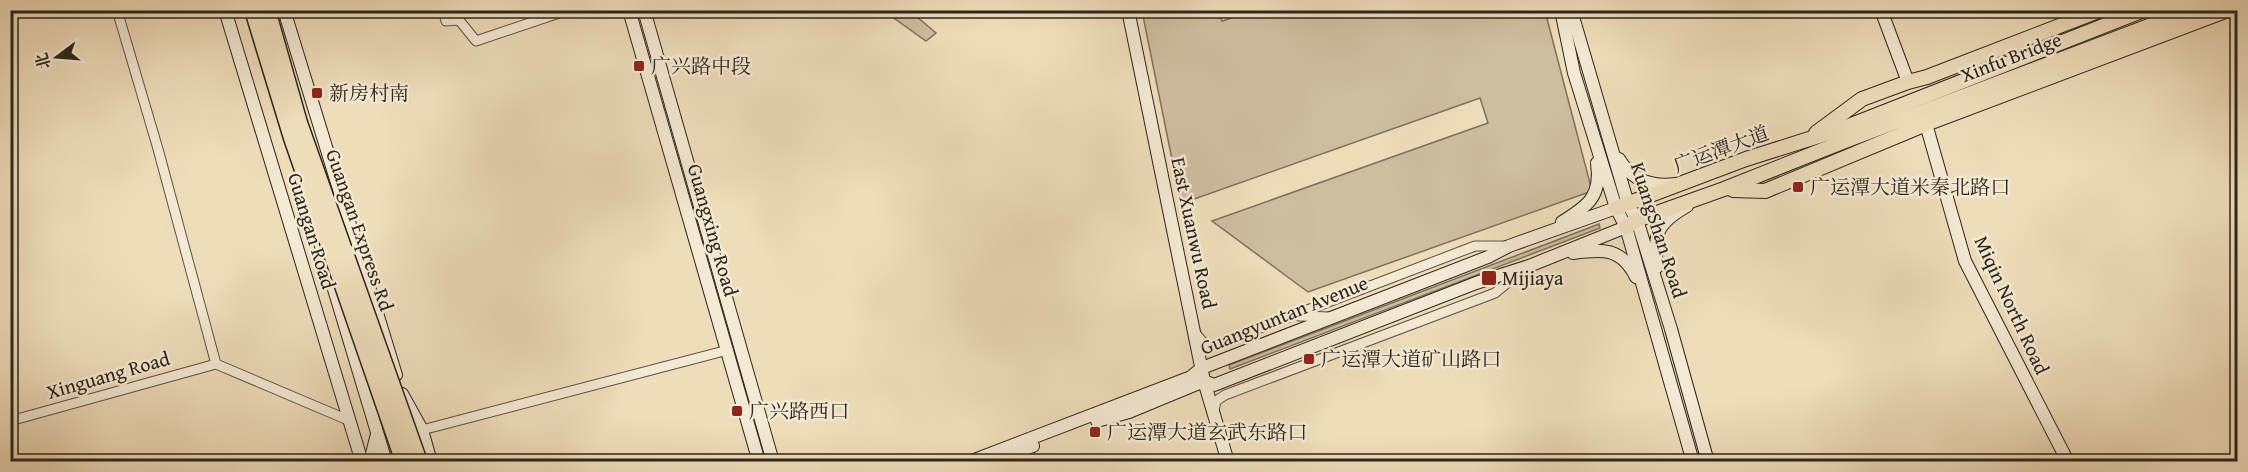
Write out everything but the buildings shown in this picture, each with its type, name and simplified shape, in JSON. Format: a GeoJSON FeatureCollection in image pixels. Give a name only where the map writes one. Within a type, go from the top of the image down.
{"type":"FeatureCollection","features":[{"type":"Feature","properties":{"kind":"highway","name":"Guangan Express Rd"},"geometry":{"type":"LineString","coordinates":[[253,10],[292,138],[404,462]]}},
{"type":"Feature","properties":{"kind":"highway","name":"Guangan Express Rd"},"geometry":{"type":"LineString","coordinates":[[265,10],[300,123],[419,462]]}},
{"type":"Feature","properties":{"kind":"main road","name":"Guangan Road"},"geometry":{"type":"LineString","coordinates":[[225,10],[362,462]]}},
{"type":"Feature","properties":{"kind":"main road"},"geometry":{"type":"LineString","coordinates":[[247,10],[351,340],[386,462]]}},
{"type":"Feature","properties":{"kind":"main road"},"geometry":{"type":"LineString","coordinates":[[265,10],[278,61],[399,462]]}},
{"type":"Feature","properties":{"kind":"main road","name":"Guangxing Road"},"geometry":{"type":"LineString","coordinates":[[629,10],[759,462]]}},
{"type":"Feature","properties":{"kind":"main road","name":"Guangxing Road"},"geometry":{"type":"LineString","coordinates":[[644,10],[773,462]]}},
{"type":"Feature","properties":{"kind":"main road","name":"East Xuanwu Road"},"geometry":{"type":"LineString","coordinates":[[1128,10],[1204,381],[1228,462]]}},
{"type":"Feature","properties":{"kind":"main road","name":"KuangShan Road"},"geometry":{"type":"LineString","coordinates":[[1561,10],[1574,72],[1593,135],[1662,301],[1708,462]]}},
{"type":"Feature","properties":{"kind":"main road","name":"KuangShan Road"},"geometry":{"type":"LineString","coordinates":[[1570,10],[1610,143],[1622,206]]}},
{"type":"Feature","properties":{"kind":"main road"},"geometry":{"type":"LineString","coordinates":[[1881,10],[1908,82]]}},
{"type":"Feature","properties":{"kind":"main road"},"geometry":{"type":"LineString","coordinates":[[1807,140],[1862,99],[1928,77],[2101,10]]}},
{"type":"Feature","properties":{"kind":"main road","name":"Xinfu Bridge"},"geometry":{"type":"LineString","coordinates":[[1843,135],[2144,10]]}},
{"type":"Feature","properties":{"kind":"main road","name":"Xinfu Bridge"},"geometry":{"type":"LineString","coordinates":[[1843,135],[2190,10]]}},
{"type":"Feature","properties":{"kind":"main road"},"geometry":{"type":"LineString","coordinates":[[1724,189],[1765,190],[1926,124],[2228,10]]}},
{"type":"Feature","properties":{"kind":"main road"},"geometry":{"type":"LineString","coordinates":[[2235,10],[2238,17]]}},
{"type":"Feature","properties":{"kind":"main road","name":"Guangan Road"},"geometry":{"type":"LineString","coordinates":[[286,16],[405,402],[422,430],[431,462]]}},
{"type":"Feature","properties":{"kind":"main road"},"geometry":{"type":"LineString","coordinates":[[278,61],[286,16]]}},
{"type":"Feature","properties":{"kind":"main road","name":"Miqin North Road"},"geometry":{"type":"LineString","coordinates":[[1926,124],[1965,261],[2068,462]]}},
{"type":"Feature","properties":{"kind":"main road"},"geometry":{"type":"LineString","coordinates":[[1544,233],[1586,206],[1596,192],[1599,177],[1593,135]]}},
{"type":"Feature","properties":{"kind":"main road","name":"广运潭大道"},"geometry":{"type":"LineString","coordinates":[[1622,206],[1746,159],[1807,140],[1843,135]]}},
{"type":"Feature","properties":{"kind":"main road","name":"广运潭大道"},"geometry":{"type":"LineString","coordinates":[[1631,223],[1724,189],[1843,135]]}},
{"type":"Feature","properties":{"kind":"main road"},"geometry":{"type":"LineString","coordinates":[[1610,143],[1627,171],[1637,179],[1657,184],[1686,182]]}},
{"type":"Feature","properties":{"kind":"main road"},"geometry":{"type":"LineString","coordinates":[[1662,301],[1655,254],[1656,234],[1667,219],[1703,197]]}},
{"type":"Feature","properties":{"kind":"main road","name":"Guangyuntan Avenue"},"geometry":{"type":"LineString","coordinates":[[969,462],[1191,376],[1202,368],[1488,257],[1509,246],[1622,206]]}},
{"type":"Feature","properties":{"kind":"main road","name":"KuangShan Road"},"geometry":{"type":"LineString","coordinates":[[1631,223],[1645,299],[1693,462]]}},
{"type":"Feature","properties":{"kind":"main road","name":"Guangyuntan Avenue"},"geometry":{"type":"LineString","coordinates":[[992,462],[1204,381],[1214,385],[1476,283],[1529,266],[1631,223]]}},
{"type":"Feature","properties":{"kind":"main road"},"geometry":{"type":"LineString","coordinates":[[1556,255],[1597,250],[1614,253],[1631,267],[1645,299]]}},
{"type":"Feature","properties":{"kind":"main road"},"geometry":{"type":"LineString","coordinates":[[370,462],[378,433]]}},
{"type":"Feature","properties":{"kind":"street"},"geometry":{"type":"LineString","coordinates":[[117,10],[158,149],[216,364],[348,420]]}},
{"type":"Feature","properties":{"kind":"street"},"geometry":{"type":"LineString","coordinates":[[443,10],[446,21],[459,20],[476,41],[568,10]]}},
{"type":"Feature","properties":{"kind":"street"},"geometry":{"type":"LineString","coordinates":[[1192,324],[1200,341],[1209,347],[1475,246],[1509,246]]}},
{"type":"Feature","properties":{"kind":"street"},"geometry":{"type":"LineString","coordinates":[[1215,416],[1213,410],[1216,401],[1226,395],[1494,293],[1529,266]]}},
{"type":"Feature","properties":{"kind":"street"},"geometry":{"type":"LineString","coordinates":[[1291,316],[1332,316]]}},
{"type":"Feature","properties":{"kind":"street"},"geometry":{"type":"LineString","coordinates":[[422,430],[728,350]]}},
{"type":"Feature","properties":{"kind":"street","name":"Xinguang Road"},"geometry":{"type":"LineString","coordinates":[[10,421],[216,364]]}},
{"type":"Feature","properties":{"kind":"shaded area"},"geometry":{"type":"Polygon","coordinates":[[[1257,10],[1545,11],[1592,191],[1308,292],[1212,221],[1488,123],[1480,98],[1186,202],[1180,199],[1142,11],[1217,11],[1222,21],[1257,10]]]}},
{"type":"Feature","properties":{"kind":"shaded area"},"geometry":{"type":"Polygon","coordinates":[[[884,11],[910,11],[936,33],[926,41],[884,11]]]}},
{"type":"Feature","properties":{"kind":"shaded area"},"geometry":{"type":"Polygon","coordinates":[[[1599,224],[1600,228],[1230,369],[1229,365],[1599,224]]]}},
{"type":"Feature","properties":{"kind":"place","name":"广兴路中段"},"geometry":{"type":"Point","coordinates":[639,66]}},
{"type":"Feature","properties":{"kind":"place","name":"新房村南"},"geometry":{"type":"Point","coordinates":[317,93]}},
{"type":"Feature","properties":{"kind":"place","name":"广运潭大道米秦北路口"},"geometry":{"type":"Point","coordinates":[1798,187]}},
{"type":"Feature","properties":{"kind":"place","name":"Mijiaya"},"geometry":{"type":"Point","coordinates":[1489,278]}},
{"type":"Feature","properties":{"kind":"place","name":"广运潭大道矿山路口"},"geometry":{"type":"Point","coordinates":[1309,359]}},
{"type":"Feature","properties":{"kind":"place","name":"广兴路西口"},"geometry":{"type":"Point","coordinates":[737,411]}},
{"type":"Feature","properties":{"kind":"place","name":"广运潭大道玄武东路口"},"geometry":{"type":"Point","coordinates":[1095,432]}}]}
